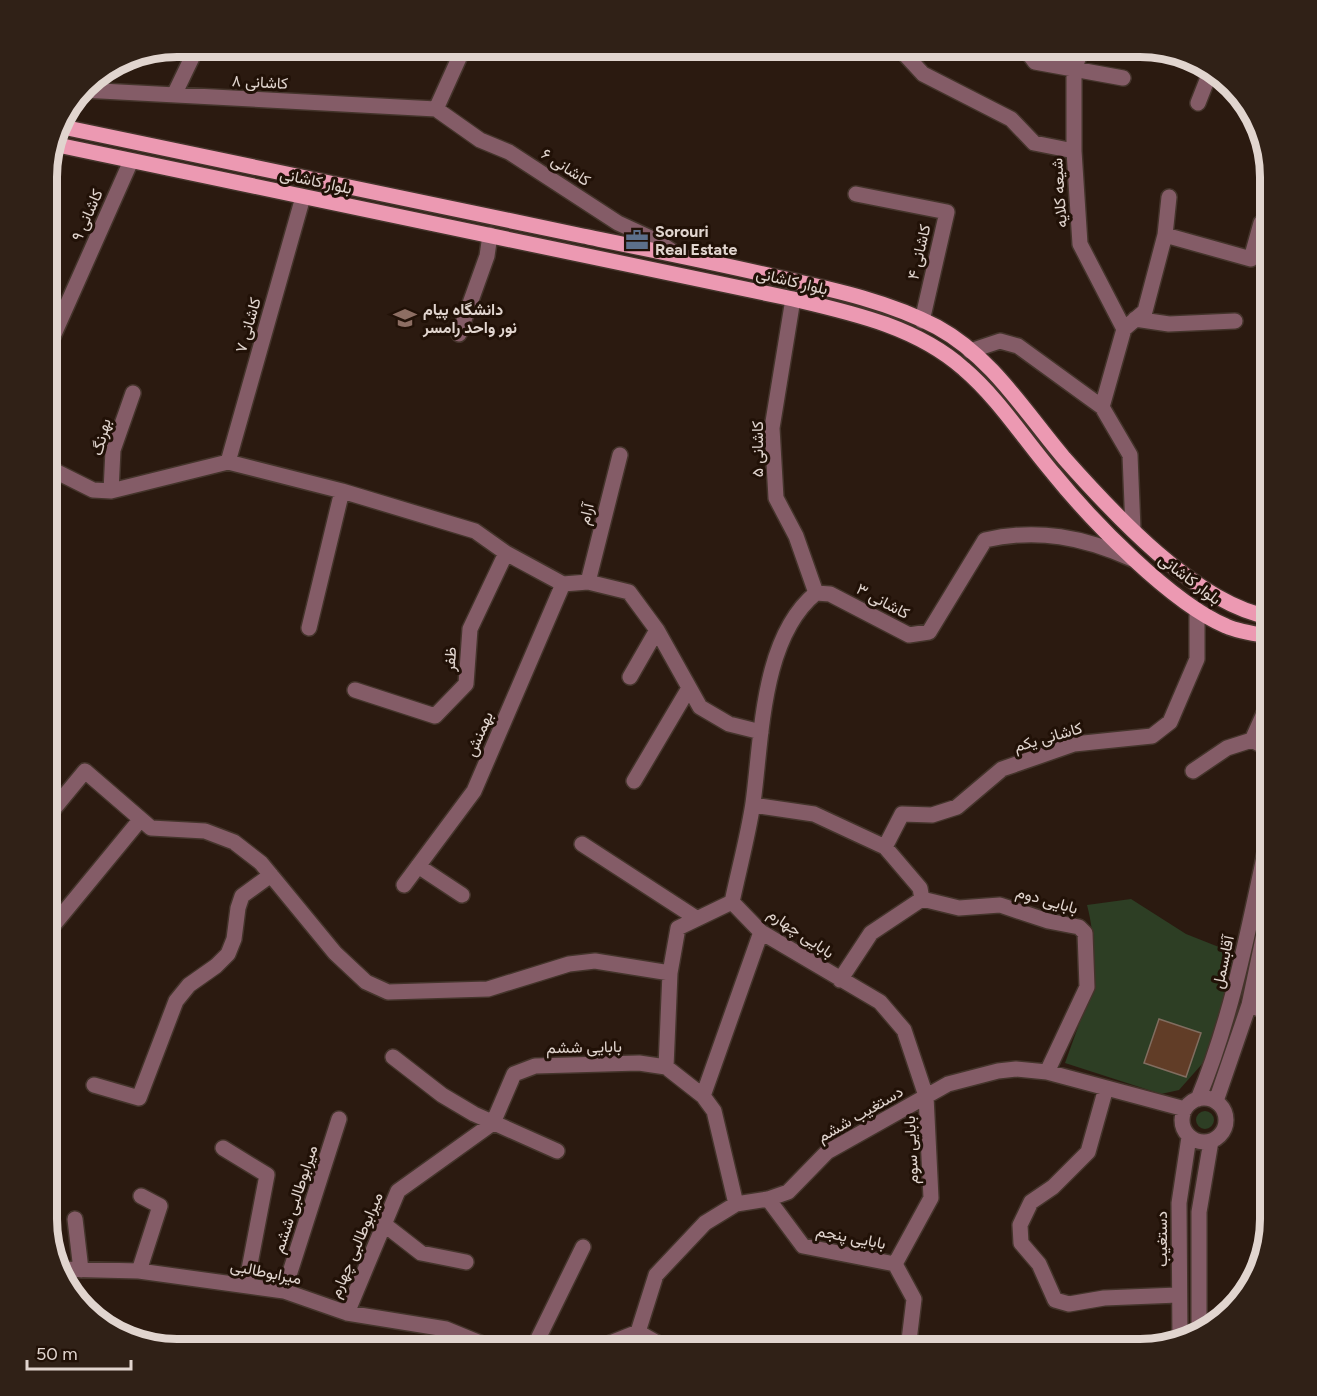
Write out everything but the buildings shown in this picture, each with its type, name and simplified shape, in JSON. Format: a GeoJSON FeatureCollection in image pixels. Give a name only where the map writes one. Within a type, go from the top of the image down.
{"type":"FeatureCollection","features":[{"type":"Feature","properties":{"kind":"main road","name":"بلوار کاشانی"},"geometry":{"type":"LineString","coordinates":[[67,128],[678,255],[848,294],[922,321],[939,328],[970,351],[1009,388],[1064,457],[1133,529],[1196,585],[1260,615]]}},
{"type":"Feature","properties":{"kind":"main road","name":"بلوار کاشانی"},"geometry":{"type":"LineString","coordinates":[[61,146],[793,299],[891,327],[930,343],[964,369],[993,399],[1055,476],[1140,562],[1197,610],[1227,627],[1260,634]]}},
{"type":"Feature","properties":{"kind":"main road"},"geometry":{"type":"LineString","coordinates":[[303,197],[308,179]]}},
{"type":"Feature","properties":{"kind":"street"},"geometry":{"type":"LineString","coordinates":[[174,95],[192,57]]}},
{"type":"Feature","properties":{"kind":"street"},"geometry":{"type":"LineString","coordinates":[[436,109],[459,57]]}},
{"type":"Feature","properties":{"kind":"street"},"geometry":{"type":"LineString","coordinates":[[907,57],[923,74],[1011,119],[1034,142],[1074,151]]}},
{"type":"Feature","properties":{"kind":"street"},"geometry":{"type":"LineString","coordinates":[[1031,57],[1035,62],[1074,71],[1123,78]]}},
{"type":"Feature","properties":{"kind":"street","name":"شیعه کلایه"},"geometry":{"type":"LineString","coordinates":[[1079,57],[1074,71],[1074,151],[1080,244],[1129,324]]}},
{"type":"Feature","properties":{"kind":"street"},"geometry":{"type":"LineString","coordinates":[[1198,103],[1208,78]]}},
{"type":"Feature","properties":{"kind":"street","name":"کاشانی ۸"},"geometry":{"type":"LineString","coordinates":[[94,91],[436,109]]}},
{"type":"Feature","properties":{"kind":"street","name":"کاشانی ۶"},"geometry":{"type":"LineString","coordinates":[[436,109],[480,140],[509,152],[618,223],[656,240],[678,255]]}},
{"type":"Feature","properties":{"kind":"street","name":"کاشانی ۹"},"geometry":{"type":"LineString","coordinates":[[57,328],[131,161]]}},
{"type":"Feature","properties":{"kind":"street","name":"کاشانی ۴"},"geometry":{"type":"LineString","coordinates":[[856,194],[947,212],[922,321]]}},
{"type":"Feature","properties":{"kind":"street","name":"کاشانی ۷"},"geometry":{"type":"LineString","coordinates":[[228,462],[303,197]]}},
{"type":"Feature","properties":{"kind":"street"},"geometry":{"type":"LineString","coordinates":[[1102,407],[1129,324],[1145,310],[1165,235],[1169,197]]}},
{"type":"Feature","properties":{"kind":"street"},"geometry":{"type":"LineString","coordinates":[[1165,235],[1251,260],[1260,226]]}},
{"type":"Feature","properties":{"kind":"street"},"geometry":{"type":"LineString","coordinates":[[459,334],[487,256],[490,235]]}},
{"type":"Feature","properties":{"kind":"street","name":"کاشانی ۵"},"geometry":{"type":"LineString","coordinates":[[793,299],[772,428],[776,498],[796,536],[816,593]]}},
{"type":"Feature","properties":{"kind":"street"},"geometry":{"type":"LineString","coordinates":[[1129,324],[1235,321]]}},
{"type":"Feature","properties":{"kind":"street"},"geometry":{"type":"LineString","coordinates":[[970,351],[1000,341],[1018,346],[1102,407],[1130,455],[1133,529]]}},
{"type":"Feature","properties":{"kind":"street","name":"بهرنگ"},"geometry":{"type":"LineString","coordinates":[[111,491],[113,450],[133,393]]}},
{"type":"Feature","properties":{"kind":"street","name":"آرام"},"geometry":{"type":"LineString","coordinates":[[588,582],[620,455]]}},
{"type":"Feature","properties":{"kind":"street"},"geometry":{"type":"LineString","coordinates":[[57,472],[93,490],[111,491],[228,462],[342,491],[475,531],[506,553],[563,584],[588,582],[628,592],[657,630],[700,707],[729,724],[761,732]]}},
{"type":"Feature","properties":{"kind":"street"},"geometry":{"type":"LineString","coordinates":[[309,628],[342,491]]}},
{"type":"Feature","properties":{"kind":"street","name":"کاشانی ۳"},"geometry":{"type":"LineString","coordinates":[[816,593],[830,594],[909,634],[929,632],[985,540],[1012,534],[1059,535],[1102,545],[1140,562]]}},
{"type":"Feature","properties":{"kind":"street","name":"ظفر"},"geometry":{"type":"LineString","coordinates":[[356,690],[435,716],[466,684],[470,629],[506,553]]}},
{"type":"Feature","properties":{"kind":"street","name":"بهمنش"},"geometry":{"type":"LineString","coordinates":[[404,885],[474,790],[563,584]]}},
{"type":"Feature","properties":{"kind":"street"},"geometry":{"type":"LineString","coordinates":[[736,1204],[714,1111],[703,1096],[666,1067],[670,973],[678,928],[732,902],[753,805],[761,732],[777,649],[805,602],[816,593]]}},
{"type":"Feature","properties":{"kind":"street","name":"کاشانی یکم"},"geometry":{"type":"LineString","coordinates":[[885,847],[902,814],[932,815],[957,807],[1002,769],[1074,744],[1152,736],[1170,722],[1197,659],[1197,610]]}},
{"type":"Feature","properties":{"kind":"street"},"geometry":{"type":"LineString","coordinates":[[630,677],[657,630]]}},
{"type":"Feature","properties":{"kind":"street"},"geometry":{"type":"LineString","coordinates":[[634,782],[689,687]]}},
{"type":"Feature","properties":{"kind":"street"},"geometry":{"type":"LineString","coordinates":[[1252,740],[1260,722]]}},
{"type":"Feature","properties":{"kind":"street"},"geometry":{"type":"LineString","coordinates":[[1193,771],[1227,748],[1252,740],[1260,744]]}},
{"type":"Feature","properties":{"kind":"street"},"geometry":{"type":"LineString","coordinates":[[57,804],[85,771],[151,828],[205,831],[234,842],[261,863],[335,953],[366,982],[388,992],[488,989],[569,964],[595,961],[670,973]]}},
{"type":"Feature","properties":{"kind":"street"},"geometry":{"type":"LineString","coordinates":[[753,805],[814,814],[885,847],[920,888],[922,899],[871,933],[840,980]]}},
{"type":"Feature","properties":{"kind":"street"},"geometry":{"type":"LineString","coordinates":[[57,921],[140,820]]}},
{"type":"Feature","properties":{"kind":"street"},"geometry":{"type":"LineString","coordinates":[[582,844],[696,918]]}},
{"type":"Feature","properties":{"kind":"street"},"geometry":{"type":"LineString","coordinates":[[418,866],[462,895]]}},
{"type":"Feature","properties":{"kind":"street"},"geometry":{"type":"LineString","coordinates":[[94,1084],[139,1098],[176,1001],[189,985],[228,954],[234,939],[242,896],[271,875]]}},
{"type":"Feature","properties":{"kind":"street","name":"آقابسمل"},"geometry":{"type":"LineString","coordinates":[[1198,1099],[1218,1051],[1233,1002],[1260,876]]}},
{"type":"Feature","properties":{"kind":"street","name":"بابایی دوم"},"geometry":{"type":"LineString","coordinates":[[922,899],[959,908],[1000,905],[1048,921],[1079,927],[1085,933],[1087,987],[1047,1072]]}},
{"type":"Feature","properties":{"kind":"street","name":"بابایی چهارم"},"geometry":{"type":"LineString","coordinates":[[732,902],[761,932],[880,1002],[904,1030],[926,1096]]}},
{"type":"Feature","properties":{"kind":"street"},"geometry":{"type":"LineString","coordinates":[[703,1096],[761,932]]}},
{"type":"Feature","properties":{"kind":"street","name":"آقابسمل"},"geometry":{"type":"LineString","coordinates":[[1216,1101],[1249,1005],[1260,953]]}},
{"type":"Feature","properties":{"kind":"street"},"geometry":{"type":"LineString","coordinates":[[1249,1005],[1260,1009]]}},
{"type":"Feature","properties":{"kind":"street"},"geometry":{"type":"LineString","coordinates":[[393,1058],[442,1095],[493,1123],[557,1151]]}},
{"type":"Feature","properties":{"kind":"street","name":"بابایی ششم"},"geometry":{"type":"LineString","coordinates":[[493,1123],[514,1074],[535,1066],[639,1063],[666,1067]]}},
{"type":"Feature","properties":{"kind":"street","name":"دستغیب ششم"},"geometry":{"type":"LineString","coordinates":[[638,1332],[656,1275],[705,1223],[736,1204],[768,1199],[788,1192],[827,1152],[948,1084],[998,1071],[1016,1069],[1047,1072],[1185,1109]]}},
{"type":"Feature","properties":{"kind":"street"},"geometry":{"type":"LineString","coordinates":[[1106,1088],[1088,1152],[1053,1187],[1031,1202],[1020,1226],[1021,1243],[1039,1264],[1055,1300],[1069,1304],[1104,1298],[1178,1295]]}},
{"type":"Feature","properties":{"kind":"street","name":"بابایی سوم"},"geometry":{"type":"LineString","coordinates":[[895,1264],[931,1198],[926,1096]]}},
{"type":"Feature","properties":{"kind":"street"},"geometry":{"type":"LineString","coordinates":[[1198,1099],[1216,1101],[1222,1106],[1227,1119],[1222,1133],[1211,1141],[1196,1141],[1190,1137],[1182,1124],[1185,1109],[1198,1099]]}},
{"type":"Feature","properties":{"kind":"street","name":"میرابوطالبی ششم"},"geometry":{"type":"LineString","coordinates":[[284,1291],[339,1119]]}},
{"type":"Feature","properties":{"kind":"street","name":"میرابوطالبی چهارم"},"geometry":{"type":"LineString","coordinates":[[347,1313],[398,1191],[493,1123]]}},
{"type":"Feature","properties":{"kind":"street","name":"دستغیب"},"geometry":{"type":"LineString","coordinates":[[1180,1332],[1179,1203],[1190,1137]]}},
{"type":"Feature","properties":{"kind":"street"},"geometry":{"type":"LineString","coordinates":[[1199,1324],[1199,1212],[1211,1141]]}},
{"type":"Feature","properties":{"kind":"street"},"geometry":{"type":"LineString","coordinates":[[223,1148],[267,1175],[246,1285]]}},
{"type":"Feature","properties":{"kind":"street"},"geometry":{"type":"LineString","coordinates":[[139,1271],[160,1206],[141,1196]]}},
{"type":"Feature","properties":{"kind":"street","name":"بابایی پنجم"},"geometry":{"type":"LineString","coordinates":[[768,1199],[803,1246],[895,1264],[914,1299],[910,1339]]}},
{"type":"Feature","properties":{"kind":"street"},"geometry":{"type":"LineString","coordinates":[[75,1219],[81,1270]]}},
{"type":"Feature","properties":{"kind":"street"},"geometry":{"type":"LineString","coordinates":[[385,1225],[421,1253],[466,1263]]}},
{"type":"Feature","properties":{"kind":"street"},"geometry":{"type":"LineString","coordinates":[[538,1339],[583,1247]]}},
{"type":"Feature","properties":{"kind":"street","name":"میرابوطالبی"},"geometry":{"type":"LineString","coordinates":[[68,1269],[139,1271],[284,1291],[347,1313],[446,1329],[469,1339]]}},
{"type":"Feature","properties":{"kind":"street"},"geometry":{"type":"LineString","coordinates":[[621,1339],[638,1332],[650,1339]]}},
{"type":"Feature","properties":{"kind":"green space"},"geometry":{"type":"Polygon","coordinates":[[[1131,899],[1186,934],[1234,953],[1226,1014],[1202,1064],[1179,1090],[1161,1094],[1065,1063],[1080,1023],[1093,967],[1092,927],[1087,905],[1131,899]]]}},
{"type":"Feature","properties":{"kind":"green space"},"geometry":{"type":"Polygon","coordinates":[[[1205,1111],[1211,1114],[1214,1120],[1211,1126],[1205,1129],[1199,1126],[1196,1120],[1199,1114],[1205,1111]]]}},
{"type":"Feature","properties":{"kind":"place","name":"Sorouri Real Estate"},"geometry":{"type":"Point","coordinates":[637,240]}},
{"type":"Feature","properties":{"kind":"place","name":"دانشگاه پیام نور واحد رامسر"},"geometry":{"type":"Point","coordinates":[405,318]}}]}
